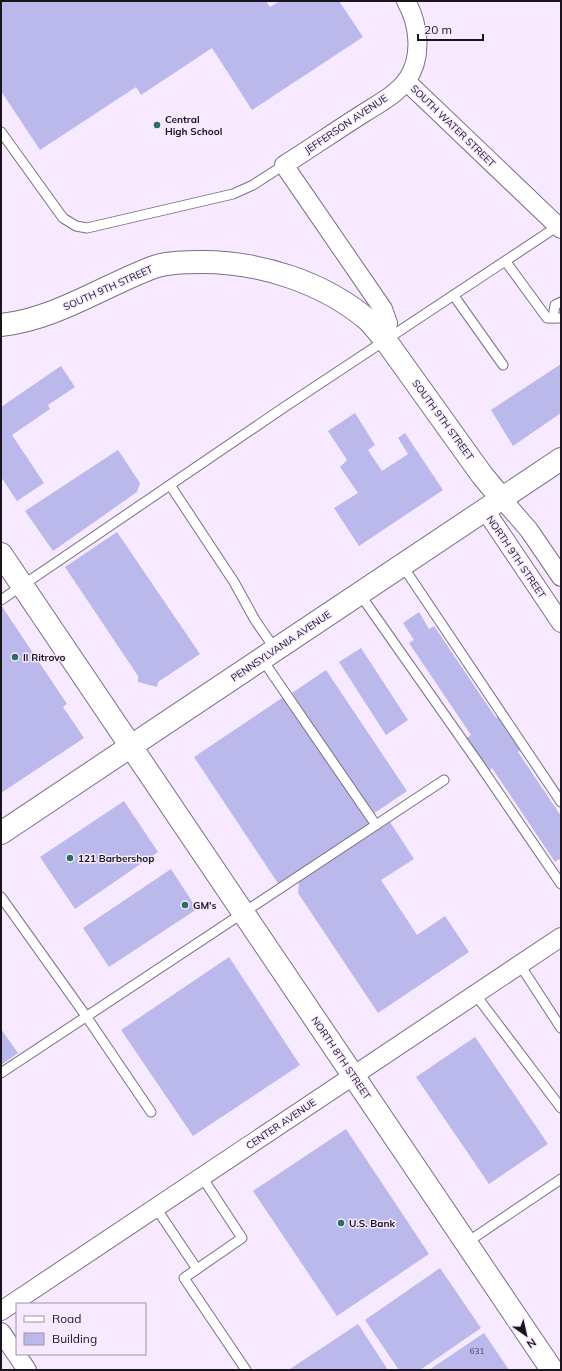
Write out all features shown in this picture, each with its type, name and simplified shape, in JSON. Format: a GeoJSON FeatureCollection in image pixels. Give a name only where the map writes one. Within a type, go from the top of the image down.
{"type":"FeatureCollection","features":[{"type":"Feature","properties":{"kind":"street","name":"SOUTH WATER STREET"},"geometry":{"type":"LineString","coordinates":[[406,1],[416,23],[418,42],[414,64],[406,81],[560,228]]}},
{"type":"Feature","properties":{"kind":"street","name":"JEFFERSON AVENUE"},"geometry":{"type":"LineString","coordinates":[[284,165],[386,99],[406,81]]}},
{"type":"Feature","properties":{"kind":"street"},"geometry":{"type":"LineString","coordinates":[[284,165],[383,309],[388,323],[386,341]]}},
{"type":"Feature","properties":{"kind":"street","name":"SOUTH 9TH STREET"},"geometry":{"type":"LineString","coordinates":[[1,325],[44,316],[156,266],[190,262],[224,262],[259,267],[292,277],[323,292],[369,321],[386,341],[482,475],[494,504]]}},
{"type":"Feature","properties":{"kind":"street","name":"PENNSYLVANIA AVENUE"},"geometry":{"type":"LineString","coordinates":[[1,833],[561,459]]}},
{"type":"Feature","properties":{"kind":"street"},"geometry":{"type":"LineString","coordinates":[[494,504],[529,530],[561,577]]}},
{"type":"Feature","properties":{"kind":"street","name":"NORTH 9TH STREET"},"geometry":{"type":"LineString","coordinates":[[494,504],[561,623]]}},
{"type":"Feature","properties":{"kind":"street","name":"NORTH 8TH STREET"},"geometry":{"type":"LineString","coordinates":[[1,554],[552,1370]]}},
{"type":"Feature","properties":{"kind":"street","name":"CENTER AVENUE"},"geometry":{"type":"LineString","coordinates":[[1,1311],[561,937]]}},
{"type":"Feature","properties":{"kind":"street"},"geometry":{"type":"LineString","coordinates":[[1,1332],[16,1355]]}},
{"type":"Feature","properties":{"kind":"street"},"geometry":{"type":"LineString","coordinates":[[16,1355],[26,1370]]}},
{"type":"Feature","properties":{"kind":"lane"},"geometry":{"type":"LineString","coordinates":[[1,132],[59,213],[76,226],[87,228],[232,194],[254,185],[284,165]]}},
{"type":"Feature","properties":{"kind":"lane"},"geometry":{"type":"LineString","coordinates":[[1,600],[286,406],[560,228]]}},
{"type":"Feature","properties":{"kind":"lane"},"geometry":{"type":"LineString","coordinates":[[506,262],[547,318],[557,318],[555,305],[561,302]]}},
{"type":"Feature","properties":{"kind":"lane"},"geometry":{"type":"LineString","coordinates":[[454,296],[503,365]]}},
{"type":"Feature","properties":{"kind":"lane"},"geometry":{"type":"LineString","coordinates":[[170,485],[234,582],[255,620],[268,654],[376,825]]}},
{"type":"Feature","properties":{"kind":"lane"},"geometry":{"type":"LineString","coordinates":[[402,565],[561,802]]}},
{"type":"Feature","properties":{"kind":"lane"},"geometry":{"type":"LineString","coordinates":[[359,594],[477,760],[561,884]]}},
{"type":"Feature","properties":{"kind":"lane"},"geometry":{"type":"LineString","coordinates":[[1,1073],[444,780]]}},
{"type":"Feature","properties":{"kind":"lane"},"geometry":{"type":"LineString","coordinates":[[1,897],[86,1016],[150,1112]]}},
{"type":"Feature","properties":{"kind":"lane"},"geometry":{"type":"LineString","coordinates":[[520,964],[561,1028]]}},
{"type":"Feature","properties":{"kind":"lane"},"geometry":{"type":"LineString","coordinates":[[475,994],[561,1108]]}},
{"type":"Feature","properties":{"kind":"lane"},"geometry":{"type":"LineString","coordinates":[[202,1177],[242,1238],[184,1278],[246,1370]]}},
{"type":"Feature","properties":{"kind":"lane"},"geometry":{"type":"LineString","coordinates":[[466,1243],[561,1179]]}},
{"type":"Feature","properties":{"kind":"lane"},"geometry":{"type":"LineString","coordinates":[[156,1208],[197,1269]]}},
{"type":"Feature","properties":{"kind":"building"},"geometry":{"type":"Polygon","coordinates":[[[1,1],[266,1],[270,7],[280,1],[339,1],[363,37],[252,110],[212,48],[141,95],[136,87],[40,150],[1,91],[1,1]]]}},
{"type":"Feature","properties":{"kind":"building"},"geometry":{"type":"Polygon","coordinates":[[[561,364],[561,413],[513,446],[491,410],[561,364]]]}},
{"type":"Feature","properties":{"kind":"building"},"geometry":{"type":"Polygon","coordinates":[[[61,366],[75,387],[48,405],[50,409],[12,435],[44,483],[17,501],[1,477],[1,407],[61,366]]]}},
{"type":"Feature","properties":{"kind":"building"},"geometry":{"type":"Polygon","coordinates":[[[355,413],[375,445],[368,450],[382,471],[408,454],[398,438],[405,433],[443,490],[359,546],[334,508],[358,493],[340,467],[347,460],[328,431],[355,413]]]}},
{"type":"Feature","properties":{"kind":"building"},"geometry":{"type":"Polygon","coordinates":[[[118,450],[140,483],[137,492],[53,551],[25,511],[118,450]]]}},
{"type":"Feature","properties":{"kind":"building"},"geometry":{"type":"Polygon","coordinates":[[[117,532],[200,654],[158,682],[157,687],[138,682],[138,676],[65,567],[117,532]]]}},
{"type":"Feature","properties":{"kind":"building"},"geometry":{"type":"Polygon","coordinates":[[[1,605],[67,704],[63,707],[84,738],[1,793],[1,605]]]}},
{"type":"Feature","properties":{"kind":"building"},"geometry":{"type":"Polygon","coordinates":[[[419,612],[429,629],[434,626],[496,718],[500,716],[522,749],[518,752],[561,816],[561,861],[559,859],[555,862],[492,768],[489,771],[467,738],[471,735],[409,643],[414,640],[403,623],[419,612]]]}},
{"type":"Feature","properties":{"kind":"building"},"geometry":{"type":"Polygon","coordinates":[[[361,648],[408,720],[386,735],[339,662],[361,648]]]}},
{"type":"Feature","properties":{"kind":"building"},"geometry":{"type":"Polygon","coordinates":[[[326,670],[407,791],[373,814],[292,693],[326,670]]]}},
{"type":"Feature","properties":{"kind":"building"},"geometry":{"type":"Polygon","coordinates":[[[285,696],[371,824],[279,885],[194,757],[285,696]]]}},
{"type":"Feature","properties":{"kind":"building"},"geometry":{"type":"Polygon","coordinates":[[[124,801],[158,852],[75,909],[40,857],[124,801]]]}},
{"type":"Feature","properties":{"kind":"building"},"geometry":{"type":"Polygon","coordinates":[[[390,822],[414,859],[381,880],[417,935],[445,916],[469,952],[378,1013],[298,893],[299,882],[390,822]]]}},
{"type":"Feature","properties":{"kind":"building"},"geometry":{"type":"Polygon","coordinates":[[[171,869],[197,909],[109,967],[83,928],[171,869]]]}},
{"type":"Feature","properties":{"kind":"building"},"geometry":{"type":"Polygon","coordinates":[[[229,957],[300,1065],[193,1136],[121,1030],[229,957]]]}},
{"type":"Feature","properties":{"kind":"building"},"geometry":{"type":"Polygon","coordinates":[[[1,1029],[18,1053],[1,1065],[1,1029]]]}},
{"type":"Feature","properties":{"kind":"building"},"geometry":{"type":"Polygon","coordinates":[[[475,1037],[548,1144],[489,1184],[416,1077],[475,1037]]]}},
{"type":"Feature","properties":{"kind":"building","name":"U.S. Bank"},"geometry":{"type":"Polygon","coordinates":[[[346,1129],[429,1254],[337,1316],[253,1191],[346,1129]]]}},
{"type":"Feature","properties":{"kind":"building"},"geometry":{"type":"Polygon","coordinates":[[[440,1268],[481,1328],[420,1370],[399,1370],[365,1320],[440,1268]]]}},
{"type":"Feature","properties":{"kind":"building"},"geometry":{"type":"Polygon","coordinates":[[[358,1324],[388,1370],[290,1369],[358,1324]]]}},
{"type":"Feature","properties":{"kind":"building"},"geometry":{"type":"Polygon","coordinates":[[[484,1333],[509,1370],[429,1370],[484,1333]]]}},
{"type":"Feature","properties":{"kind":"place","name":"Central High School"},"geometry":{"type":"Point","coordinates":[157,125]}},
{"type":"Feature","properties":{"kind":"place","name":"Il Ritrovo"},"geometry":{"type":"Point","coordinates":[15,657]}},
{"type":"Feature","properties":{"kind":"place","name":"121 Barbershop"},"geometry":{"type":"Point","coordinates":[70,858]}},
{"type":"Feature","properties":{"kind":"place","name":"GM's"},"geometry":{"type":"Point","coordinates":[185,905]}},
{"type":"Feature","properties":{"kind":"place","name":"U.S. Bank"},"geometry":{"type":"Point","coordinates":[341,1223]}}]}
